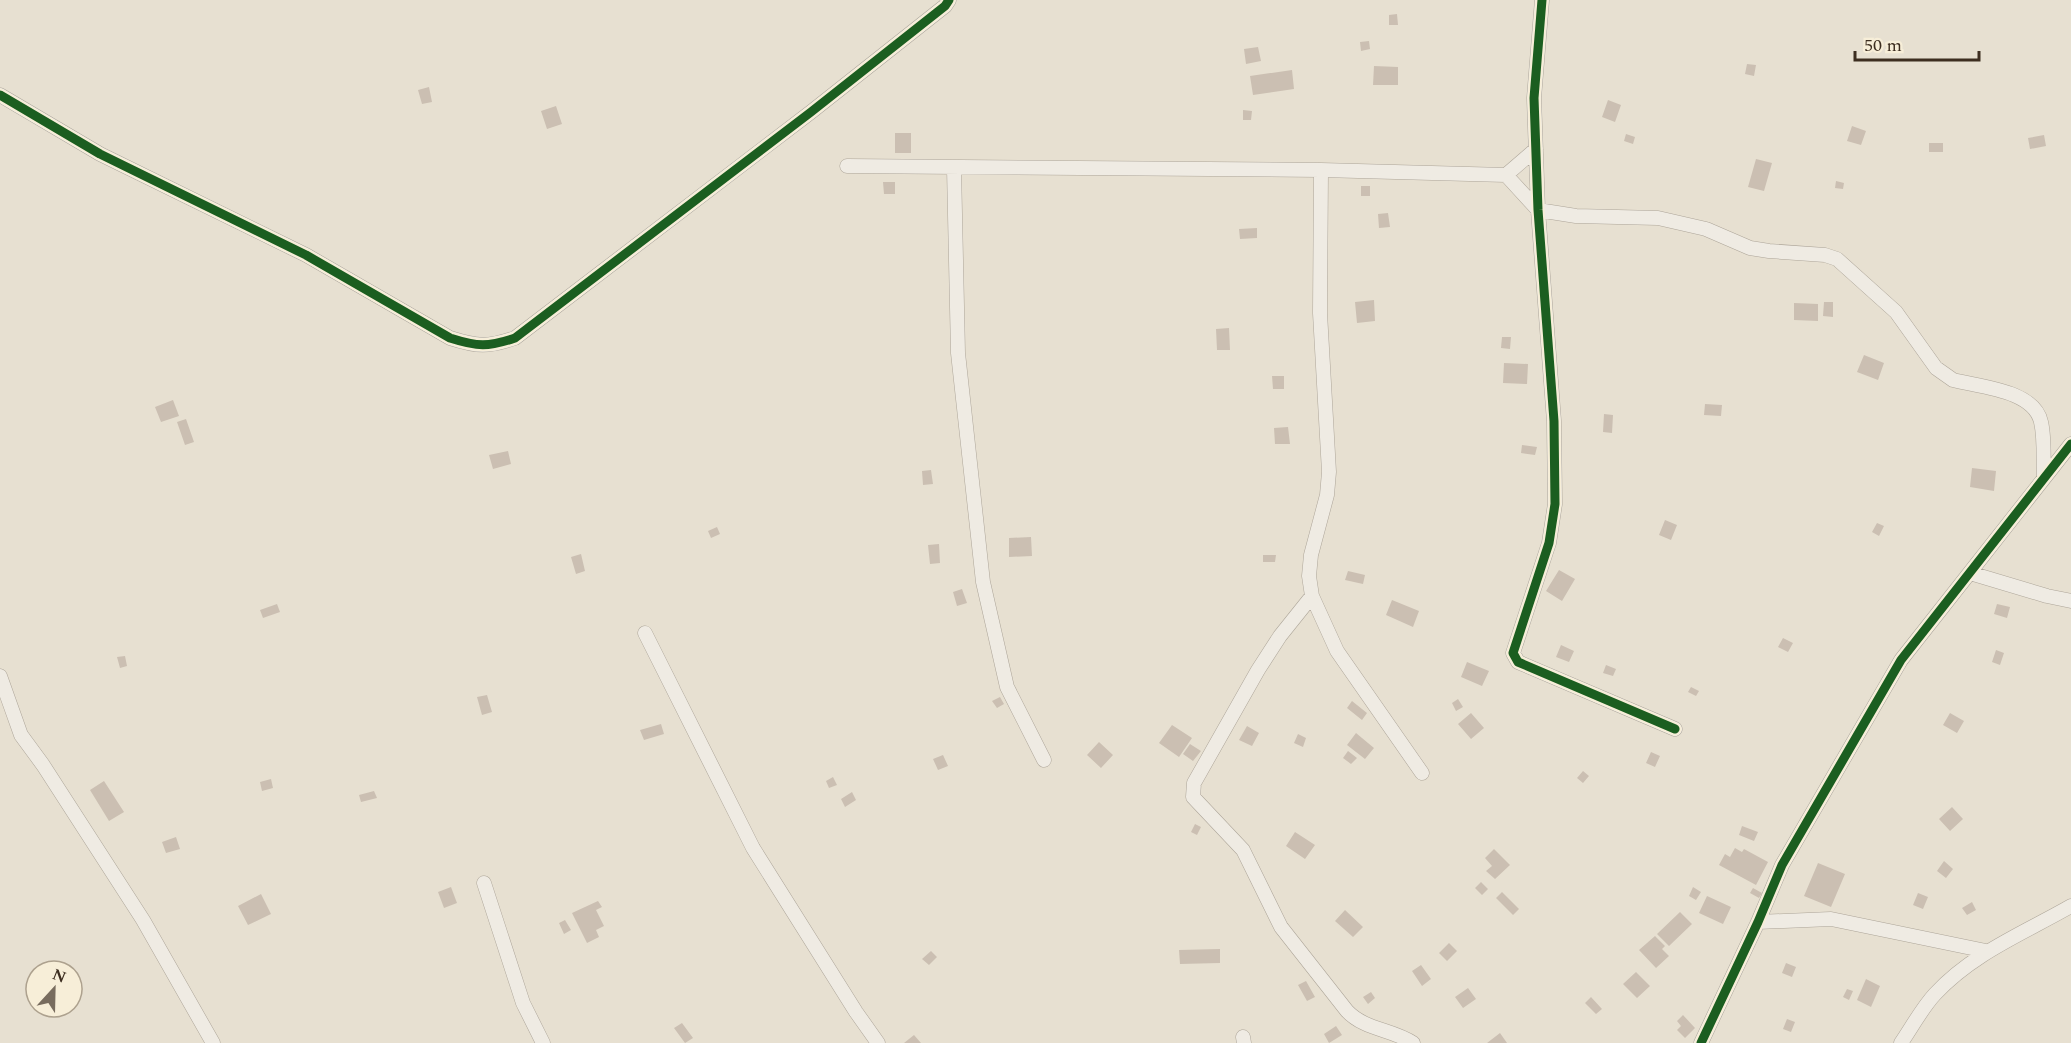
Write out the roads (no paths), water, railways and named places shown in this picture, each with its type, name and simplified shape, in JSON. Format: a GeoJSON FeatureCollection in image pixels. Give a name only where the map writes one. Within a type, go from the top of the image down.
{"type":"FeatureCollection","features":[{"type":"Feature","properties":{"kind":"street"},"geometry":{"type":"LineString","coordinates":[[0,95],[100,154],[306,255],[450,338],[472,345],[494,345],[515,338],[812,112],[950,0]]}},
{"type":"Feature","properties":{"kind":"street"},"geometry":{"type":"LineString","coordinates":[[1542,0],[1534,98],[1538,210],[1554,421],[1556,504],[1549,543],[1513,653],[1518,662],[1675,729]]}},
{"type":"Feature","properties":{"kind":"street"},"geometry":{"type":"LineString","coordinates":[[848,166],[1321,170],[1506,175],[1536,149]]}},
{"type":"Feature","properties":{"kind":"street"},"geometry":{"type":"LineString","coordinates":[[954,168],[958,353],[983,582],[1007,687],[1044,760]]}},
{"type":"Feature","properties":{"kind":"street"},"geometry":{"type":"LineString","coordinates":[[1321,170],[1320,313],[1329,472],[1327,495],[1311,555],[1308,576],[1312,596],[1337,651],[1422,773]]}},
{"type":"Feature","properties":{"kind":"street"},"geometry":{"type":"LineString","coordinates":[[1506,175],[1538,210],[1576,216],[1658,218],[1706,229],[1750,248],[1825,255],[1837,259],[1896,312],[1936,368],[1944,375],[1953,380],[2013,394],[2026,401],[2037,411],[2041,423],[2044,478]]}},
{"type":"Feature","properties":{"kind":"street"},"geometry":{"type":"LineString","coordinates":[[1701,1043],[1782,866],[1901,660],[2071,444]]}},
{"type":"Feature","properties":{"kind":"street"},"geometry":{"type":"LineString","coordinates":[[1970,573],[2071,601]]}},
{"type":"Feature","properties":{"kind":"street"},"geometry":{"type":"LineString","coordinates":[[1312,596],[1280,636],[1258,670],[1194,783],[1193,797],[1243,850],[1281,927],[1354,1019],[1402,1036],[1413,1043]]}},
{"type":"Feature","properties":{"kind":"street"},"geometry":{"type":"LineString","coordinates":[[645,633],[753,848],[878,1043]]}},
{"type":"Feature","properties":{"kind":"street"},"geometry":{"type":"LineString","coordinates":[[0,676],[21,735],[44,765],[143,920],[213,1043]]}},
{"type":"Feature","properties":{"kind":"street"},"geometry":{"type":"LineString","coordinates":[[484,883],[523,1003],[543,1043]]}},
{"type":"Feature","properties":{"kind":"street"},"geometry":{"type":"LineString","coordinates":[[1901,1043],[1934,994],[1986,951],[2071,906]]}},
{"type":"Feature","properties":{"kind":"street"},"geometry":{"type":"LineString","coordinates":[[1758,922],[1831,919],[1986,951]]}}]}
